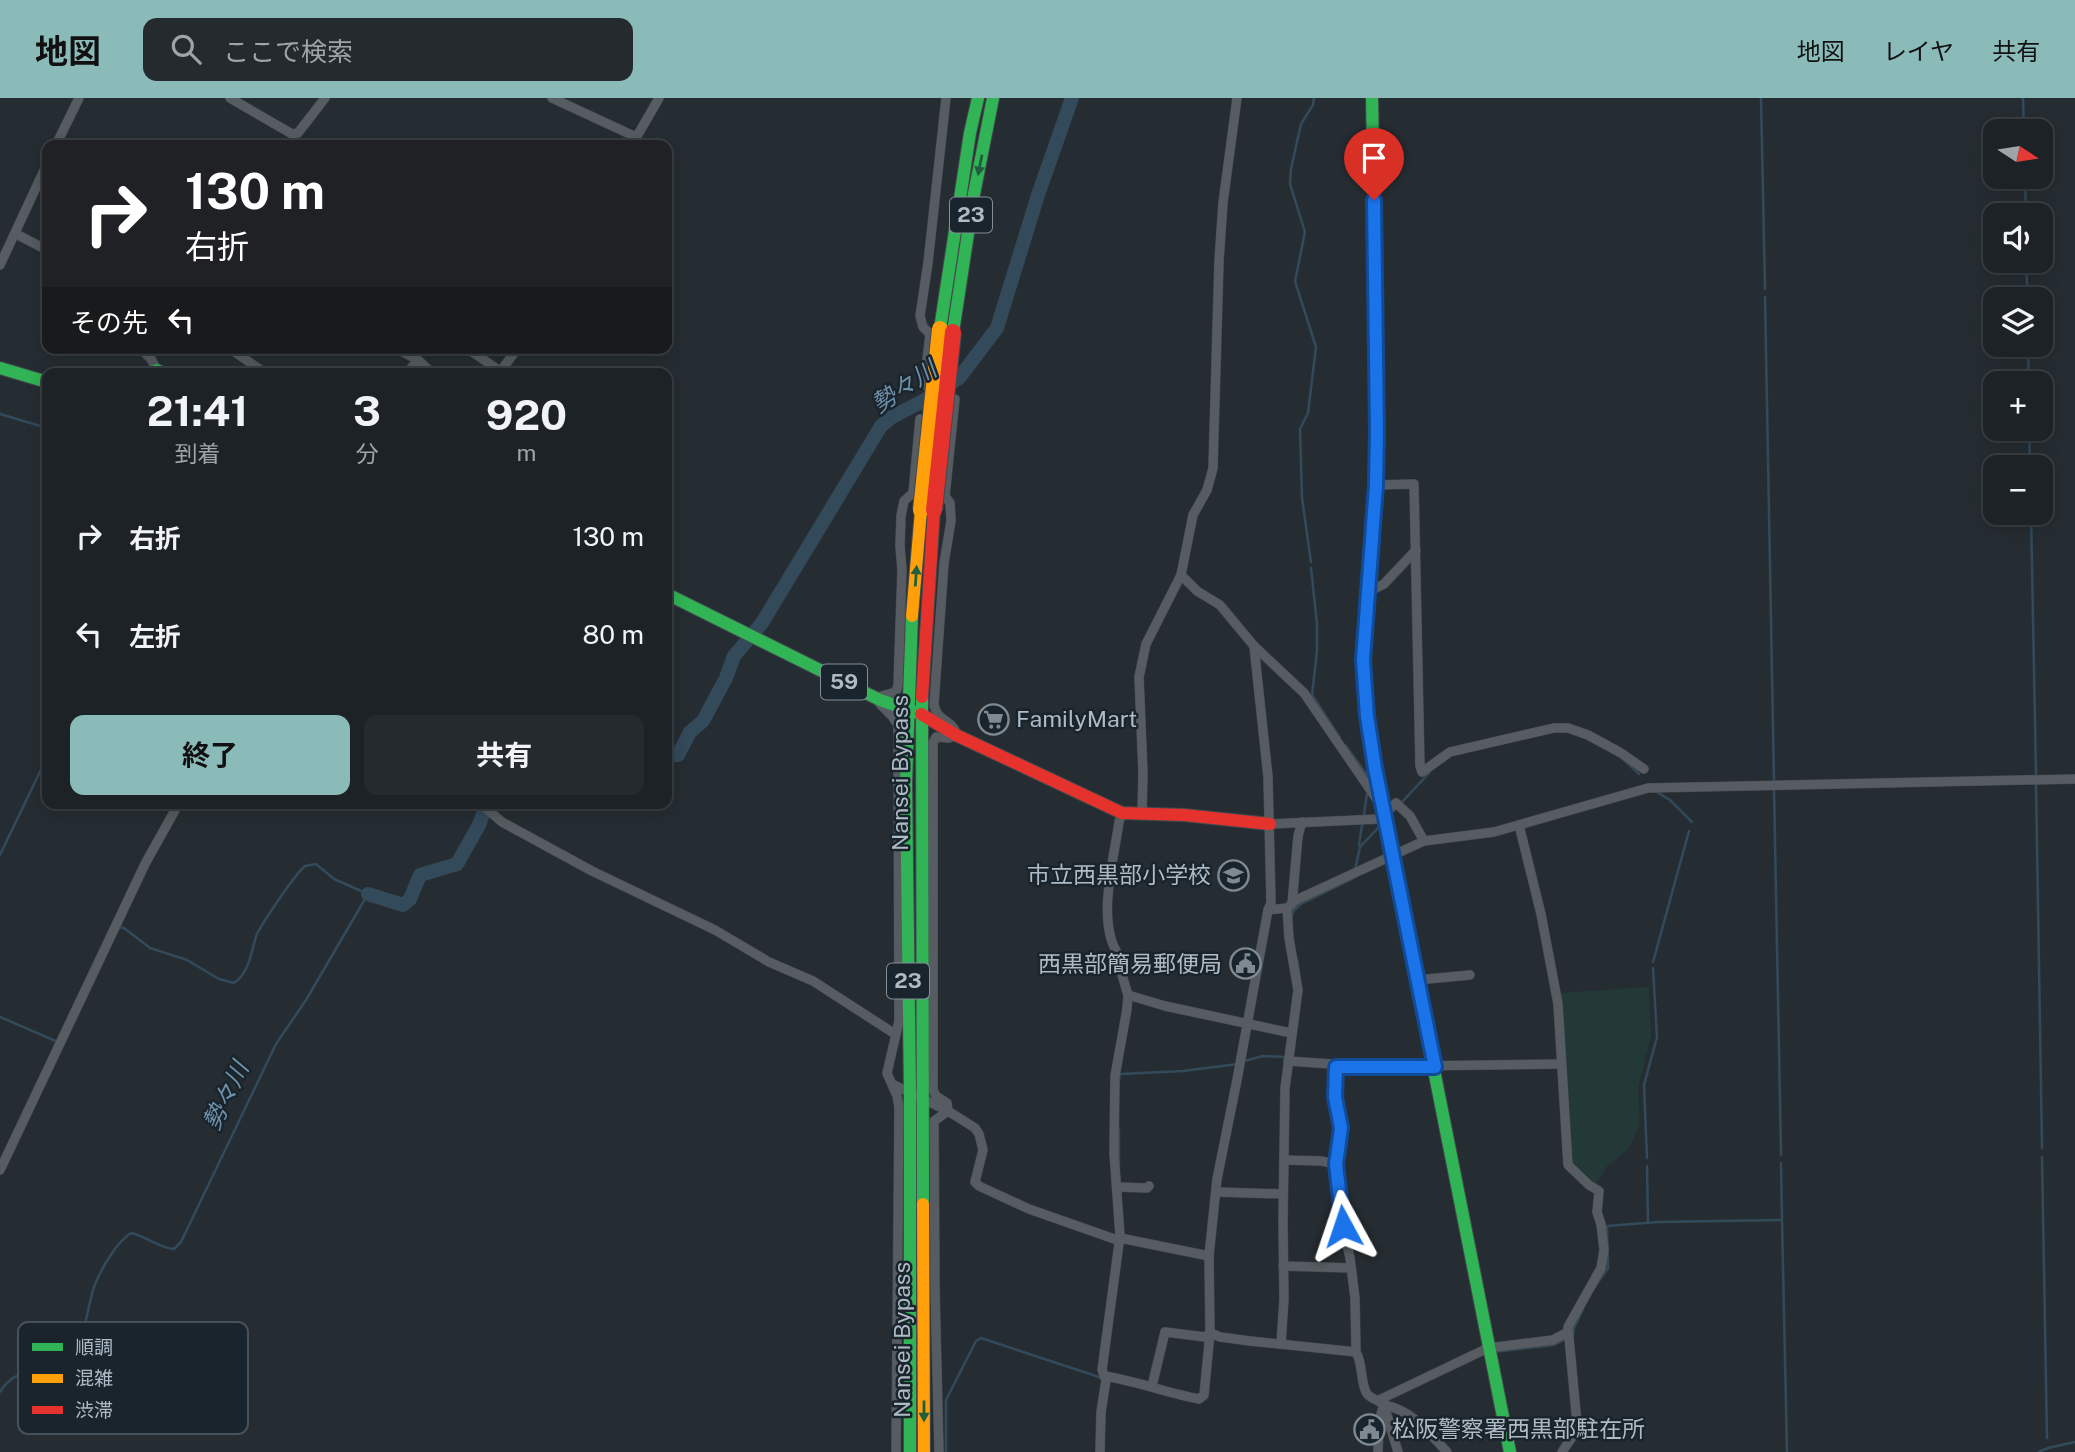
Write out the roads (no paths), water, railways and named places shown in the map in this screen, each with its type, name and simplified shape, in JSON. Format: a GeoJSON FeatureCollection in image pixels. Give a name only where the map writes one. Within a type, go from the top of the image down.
{"type":"FeatureCollection","features":[{"type":"Feature","properties":{"kind":"main road","name":"Nansei Bypass"},"geometry":{"type":"LineString","coordinates":[[924,1452],[917,1095],[914,713],[927,510],[971,133],[978,98]]}},
{"type":"Feature","properties":{"kind":"main road","name":"Nansei Bypass"},"geometry":{"type":"LineString","coordinates":[[947,331],[993,98]]}},
{"type":"Feature","properties":{"kind":"main road"},"geometry":{"type":"LineString","coordinates":[[1372,98],[1378,401],[1376,485],[1363,660],[1367,716],[1390,812],[1392,855],[1510,1452]]}},
{"type":"Feature","properties":{"kind":"main road"},"geometry":{"type":"LineString","coordinates":[[0,368],[42,381]]}},
{"type":"Feature","properties":{"kind":"main road","name":"59"},"geometry":{"type":"LineString","coordinates":[[672,597],[880,700],[914,713]]}},
{"type":"Feature","properties":{"kind":"main road"},"geometry":{"type":"LineString","coordinates":[[914,713],[1122,813],[1184,815],[1270,824]]}},
{"type":"Feature","properties":{"kind":"main road","name":"Nansei Bypass"},"geometry":{"type":"LineString","coordinates":[[910,1452],[917,1095]]}},
{"type":"Feature","properties":{"kind":"street"},"geometry":{"type":"LineString","coordinates":[[58,140],[79,98]]}},
{"type":"Feature","properties":{"kind":"street"},"geometry":{"type":"LineString","coordinates":[[230,98],[292,134],[298,132],[326,98]]}},
{"type":"Feature","properties":{"kind":"street"},"geometry":{"type":"LineString","coordinates":[[552,98],[632,140]]}},
{"type":"Feature","properties":{"kind":"street"},"geometry":{"type":"LineString","coordinates":[[635,140],[659,98]]}},
{"type":"Feature","properties":{"kind":"street"},"geometry":{"type":"LineString","coordinates":[[924,385],[930,334],[923,327],[920,316],[946,98]]}},
{"type":"Feature","properties":{"kind":"street"},"geometry":{"type":"LineString","coordinates":[[1142,814],[1139,677],[1146,644],[1181,575],[1193,515],[1207,490],[1214,459],[1219,261],[1223,203],[1237,98]]}},
{"type":"Feature","properties":{"kind":"street"},"geometry":{"type":"LineString","coordinates":[[0,265],[42,175]]}},
{"type":"Feature","properties":{"kind":"street"},"geometry":{"type":"LineString","coordinates":[[16,234],[42,247]]}},
{"type":"Feature","properties":{"kind":"street"},"geometry":{"type":"LineString","coordinates":[[238,354],[258,368]]}},
{"type":"Feature","properties":{"kind":"street"},"geometry":{"type":"LineString","coordinates":[[407,354],[427,368]]}},
{"type":"Feature","properties":{"kind":"street"},"geometry":{"type":"LineString","coordinates":[[476,354],[494,368]]}},
{"type":"Feature","properties":{"kind":"street"},"geometry":{"type":"LineString","coordinates":[[502,368],[513,354]]}},
{"type":"Feature","properties":{"kind":"street"},"geometry":{"type":"LineString","coordinates":[[411,368],[418,360]]}},
{"type":"Feature","properties":{"kind":"street"},"geometry":{"type":"LineString","coordinates":[[948,1111],[947,1103],[936,1096],[933,1090],[933,744],[936,737],[949,738],[956,735],[954,727],[935,712],[934,704],[944,563],[951,522],[950,503],[945,496],[955,399]]}},
{"type":"Feature","properties":{"kind":"street"},"geometry":{"type":"LineString","coordinates":[[896,1452],[899,1107],[887,1073],[900,1021],[898,725],[880,706],[880,700],[883,695],[895,692],[898,685],[901,516],[904,501],[912,493],[920,419]]}},
{"type":"Feature","properties":{"kind":"street"},"geometry":{"type":"LineString","coordinates":[[1376,485],[1414,485],[1422,772],[1450,752],[1568,727],[1614,748],[1644,769]]}},
{"type":"Feature","properties":{"kind":"street"},"geometry":{"type":"LineString","coordinates":[[1366,593],[1384,584],[1416,550]]}},
{"type":"Feature","properties":{"kind":"street"},"geometry":{"type":"LineString","coordinates":[[1181,575],[1197,591],[1220,605],[1254,646],[1304,693],[1390,812]]}},
{"type":"Feature","properties":{"kind":"street"},"geometry":{"type":"LineString","coordinates":[[1104,1376],[1152,1386],[1167,1393],[1199,1399],[1203,1395],[1210,1333],[1209,1256],[1220,1161],[1271,903],[1268,777],[1254,646]]}},
{"type":"Feature","properties":{"kind":"street"},"geometry":{"type":"LineString","coordinates":[[1268,910],[1289,906],[1424,841],[1494,832],[1657,787],[2075,779]]}},
{"type":"Feature","properties":{"kind":"street"},"geometry":{"type":"LineString","coordinates":[[0,1170],[145,864],[176,809]]}},
{"type":"Feature","properties":{"kind":"street"},"geometry":{"type":"LineString","coordinates":[[487,809],[502,822],[592,871],[715,930],[769,962],[813,981],[895,1034]]}},
{"type":"Feature","properties":{"kind":"street"},"geometry":{"type":"LineString","coordinates":[[1270,824],[1379,818],[1390,812],[1410,816],[1424,841]]}},
{"type":"Feature","properties":{"kind":"street"},"geometry":{"type":"LineString","coordinates":[[1100,1452],[1104,1376],[1102,1370],[1122,1239],[1114,1153],[1115,1076],[1128,995],[1122,975],[1122,959],[1116,953],[1106,914],[1122,813]]}},
{"type":"Feature","properties":{"kind":"street"},"geometry":{"type":"LineString","coordinates":[[1281,1345],[1288,1059],[1298,990],[1289,938],[1289,906],[1302,822]]}},
{"type":"Feature","properties":{"kind":"street"},"geometry":{"type":"LineString","coordinates":[[1520,825],[1553,976],[1568,1164],[1599,1191],[1597,1212],[1604,1250],[1601,1268],[1568,1327],[1577,1423],[1574,1434],[1562,1452]]}},
{"type":"Feature","properties":{"kind":"street"},"geometry":{"type":"LineString","coordinates":[[1417,980],[1469,975]]}},
{"type":"Feature","properties":{"kind":"street"},"geometry":{"type":"LineString","coordinates":[[1128,995],[1291,1033]]}},
{"type":"Feature","properties":{"kind":"street"},"geometry":{"type":"LineString","coordinates":[[1288,1059],[1331,1063],[1336,1067],[1561,1064]]}},
{"type":"Feature","properties":{"kind":"street"},"geometry":{"type":"LineString","coordinates":[[1336,1067],[1335,1097],[1341,1128],[1336,1164],[1355,1298],[1356,1352],[1360,1359],[1366,1392],[1371,1398],[1413,1416],[1447,1452]]}},
{"type":"Feature","properties":{"kind":"street"},"geometry":{"type":"LineString","coordinates":[[892,1084],[971,1124],[979,1134],[983,1150],[975,1182],[979,1186],[1029,1209],[1122,1239],[1209,1256]]}},
{"type":"Feature","properties":{"kind":"street"},"geometry":{"type":"LineString","coordinates":[[939,1452],[934,1278],[934,1121],[948,1111]]}},
{"type":"Feature","properties":{"kind":"street"},"geometry":{"type":"LineString","coordinates":[[1284,1160],[1336,1164]]}},
{"type":"Feature","properties":{"kind":"street"},"geometry":{"type":"LineString","coordinates":[[1119,1187],[1149,1186]]}},
{"type":"Feature","properties":{"kind":"street"},"geometry":{"type":"LineString","coordinates":[[1216,1192],[1283,1194]]}},
{"type":"Feature","properties":{"kind":"street"},"geometry":{"type":"LineString","coordinates":[[1283,1266],[1351,1268]]}},
{"type":"Feature","properties":{"kind":"street"},"geometry":{"type":"LineString","coordinates":[[1152,1386],[1165,1332],[1205,1337],[1210,1333]]}},
{"type":"Feature","properties":{"kind":"street"},"geometry":{"type":"LineString","coordinates":[[1381,1403],[1489,1351],[1553,1340],[1568,1332]]}},
{"type":"Feature","properties":{"kind":"street"},"geometry":{"type":"LineString","coordinates":[[1210,1333],[1220,1337],[1281,1345],[1356,1352]]}},
{"type":"Feature","properties":{"kind":"street"},"geometry":{"type":"LineString","coordinates":[[1378,1452],[1381,1403]]}},
{"type":"Feature","properties":{"kind":"street"},"geometry":{"type":"LineString","coordinates":[[1381,1403],[1398,1452]]}},
{"type":"Feature","properties":{"kind":"waterway","name":"勢々川"},"geometry":{"type":"LineString","coordinates":[[672,755],[678,755],[690,732],[703,721],[726,678],[734,656],[762,623],[881,426],[959,378],[997,328],[1038,195],[1072,98]]}},
{"type":"Feature","properties":{"kind":"waterway"},"geometry":{"type":"LineString","coordinates":[[1311,562],[1302,498],[1300,429],[1308,413],[1316,347],[1295,281],[1305,232],[1290,184],[1301,124],[1313,105],[1314,98]]}},
{"type":"Feature","properties":{"kind":"waterway"},"geometry":{"type":"LineString","coordinates":[[1761,98],[1765,289]]}},
{"type":"Feature","properties":{"kind":"waterway"},"geometry":{"type":"LineString","coordinates":[[2023,98],[2024,119]]}},
{"type":"Feature","properties":{"kind":"waterway"},"geometry":{"type":"LineString","coordinates":[[2025,189],[2026,203]]}},
{"type":"Feature","properties":{"kind":"waterway"},"geometry":{"type":"LineString","coordinates":[[2027,273],[2027,284]]}},
{"type":"Feature","properties":{"kind":"waterway"},"geometry":{"type":"LineString","coordinates":[[1765,297],[1774,781]]}},
{"type":"Feature","properties":{"kind":"waterway"},"geometry":{"type":"LineString","coordinates":[[2028,357],[2029,371]]}},
{"type":"Feature","properties":{"kind":"waterway"},"geometry":{"type":"LineString","coordinates":[[0,414],[42,427]]}},
{"type":"Feature","properties":{"kind":"waterway"},"geometry":{"type":"LineString","coordinates":[[2029,441],[2030,455]]}},
{"type":"Feature","properties":{"kind":"waterway"},"geometry":{"type":"LineString","coordinates":[[2031,525],[2036,775]]}},
{"type":"Feature","properties":{"kind":"waterway"},"geometry":{"type":"LineString","coordinates":[[1311,568],[1317,624],[1312,695],[1340,738]]}},
{"type":"Feature","properties":{"kind":"waterway"},"geometry":{"type":"LineString","coordinates":[[1346,746],[1372,782]]}},
{"type":"Feature","properties":{"kind":"waterway"},"geometry":{"type":"LineString","coordinates":[[1624,760],[1639,774]]}},
{"type":"Feature","properties":{"kind":"waterway"},"geometry":{"type":"LineString","coordinates":[[0,855],[42,767]]}},
{"type":"Feature","properties":{"kind":"waterway"},"geometry":{"type":"LineString","coordinates":[[1401,803],[1430,772]]}},
{"type":"Feature","properties":{"kind":"waterway"},"geometry":{"type":"LineString","coordinates":[[2036,784],[2042,1148]]}},
{"type":"Feature","properties":{"kind":"waterway"},"geometry":{"type":"LineString","coordinates":[[1774,789],[1781,1155]]}},
{"type":"Feature","properties":{"kind":"waterway"},"geometry":{"type":"LineString","coordinates":[[1657,792],[1670,800],[1692,822]]}},
{"type":"Feature","properties":{"kind":"waterway"},"geometry":{"type":"LineString","coordinates":[[1364,814],[1367,794]]}},
{"type":"Feature","properties":{"kind":"waterway","name":"勢々川"},"geometry":{"type":"LineString","coordinates":[[368,894],[403,905],[410,899],[420,875],[457,864],[485,809]]}},
{"type":"Feature","properties":{"kind":"waterway"},"geometry":{"type":"LineString","coordinates":[[1359,845],[1362,825]]}},
{"type":"Feature","properties":{"kind":"waterway"},"geometry":{"type":"LineString","coordinates":[[1355,870],[1360,847],[1380,826]]}},
{"type":"Feature","properties":{"kind":"waterway"},"geometry":{"type":"LineString","coordinates":[[1653,962],[1689,831]]}},
{"type":"Feature","properties":{"kind":"waterway","name":"勢々川"},"geometry":{"type":"LineString","coordinates":[[85,1322],[99,1276],[125,1237],[131,1233],[174,1249],[181,1242],[276,1044],[306,1000],[368,894],[334,879],[316,864],[305,866],[260,928],[247,967],[234,983],[219,979],[187,960],[150,948],[124,928],[116,927]]}},
{"type":"Feature","properties":{"kind":"waterway"},"geometry":{"type":"LineString","coordinates":[[1291,918],[1294,910],[1301,904],[1352,879],[1353,876]]}},
{"type":"Feature","properties":{"kind":"waterway"},"geometry":{"type":"LineString","coordinates":[[1297,959],[1301,987]]}},
{"type":"Feature","properties":{"kind":"waterway"},"geometry":{"type":"LineString","coordinates":[[1647,1158],[1644,1085],[1657,1037],[1653,968]]}},
{"type":"Feature","properties":{"kind":"waterway"},"geometry":{"type":"LineString","coordinates":[[0,1017],[58,1042]]}},
{"type":"Feature","properties":{"kind":"waterway"},"geometry":{"type":"LineString","coordinates":[[1244,1061],[1263,1056],[1285,1057]]}},
{"type":"Feature","properties":{"kind":"waterway"},"geometry":{"type":"LineString","coordinates":[[1119,1081],[1120,1074],[1183,1071],[1238,1064]]}},
{"type":"Feature","properties":{"kind":"waterway"},"geometry":{"type":"LineString","coordinates":[[1119,1130],[1119,1165]]}},
{"type":"Feature","properties":{"kind":"waterway"},"geometry":{"type":"LineString","coordinates":[[2042,1157],[2047,1438]]}},
{"type":"Feature","properties":{"kind":"waterway"},"geometry":{"type":"LineString","coordinates":[[1781,1163],[1782,1220]]}},
{"type":"Feature","properties":{"kind":"waterway"},"geometry":{"type":"LineString","coordinates":[[1647,1166],[1648,1223]]}},
{"type":"Feature","properties":{"kind":"waterway"},"geometry":{"type":"LineString","coordinates":[[1594,1288],[1608,1268],[1607,1226],[1658,1222],[1782,1220],[1787,1452]]}},
{"type":"Feature","properties":{"kind":"waterway"},"geometry":{"type":"LineString","coordinates":[[1573,1336],[1583,1309]]}},
{"type":"Feature","properties":{"kind":"waterway"},"geometry":{"type":"LineString","coordinates":[[946,1452],[946,1400],[976,1341],[981,1338],[1099,1377]]}},
{"type":"Feature","properties":{"kind":"waterway"},"geometry":{"type":"LineString","coordinates":[[1493,1352],[1554,1345],[1564,1340]]}},
{"type":"Feature","properties":{"kind":"waterway","name":"勢々川"},"geometry":{"type":"LineString","coordinates":[[0,1392],[6,1383],[18,1375]]}},
{"type":"Feature","properties":{"kind":"waterway"},"geometry":{"type":"LineString","coordinates":[[2039,1452],[2075,1442]]}},
{"type":"Feature","properties":{"kind":"place","name":"FamilyMart"},"geometry":{"type":"Point","coordinates":[993,719]}},
{"type":"Feature","properties":{"kind":"place","name":"市立西黒部小学校"},"geometry":{"type":"Point","coordinates":[1234,875]}},
{"type":"Feature","properties":{"kind":"place","name":"西黒部簡易郵便局"},"geometry":{"type":"Point","coordinates":[1245,964]}},
{"type":"Feature","properties":{"kind":"place","name":"松阪警察署西黒部駐在所"},"geometry":{"type":"Point","coordinates":[1369,1429]}}]}
